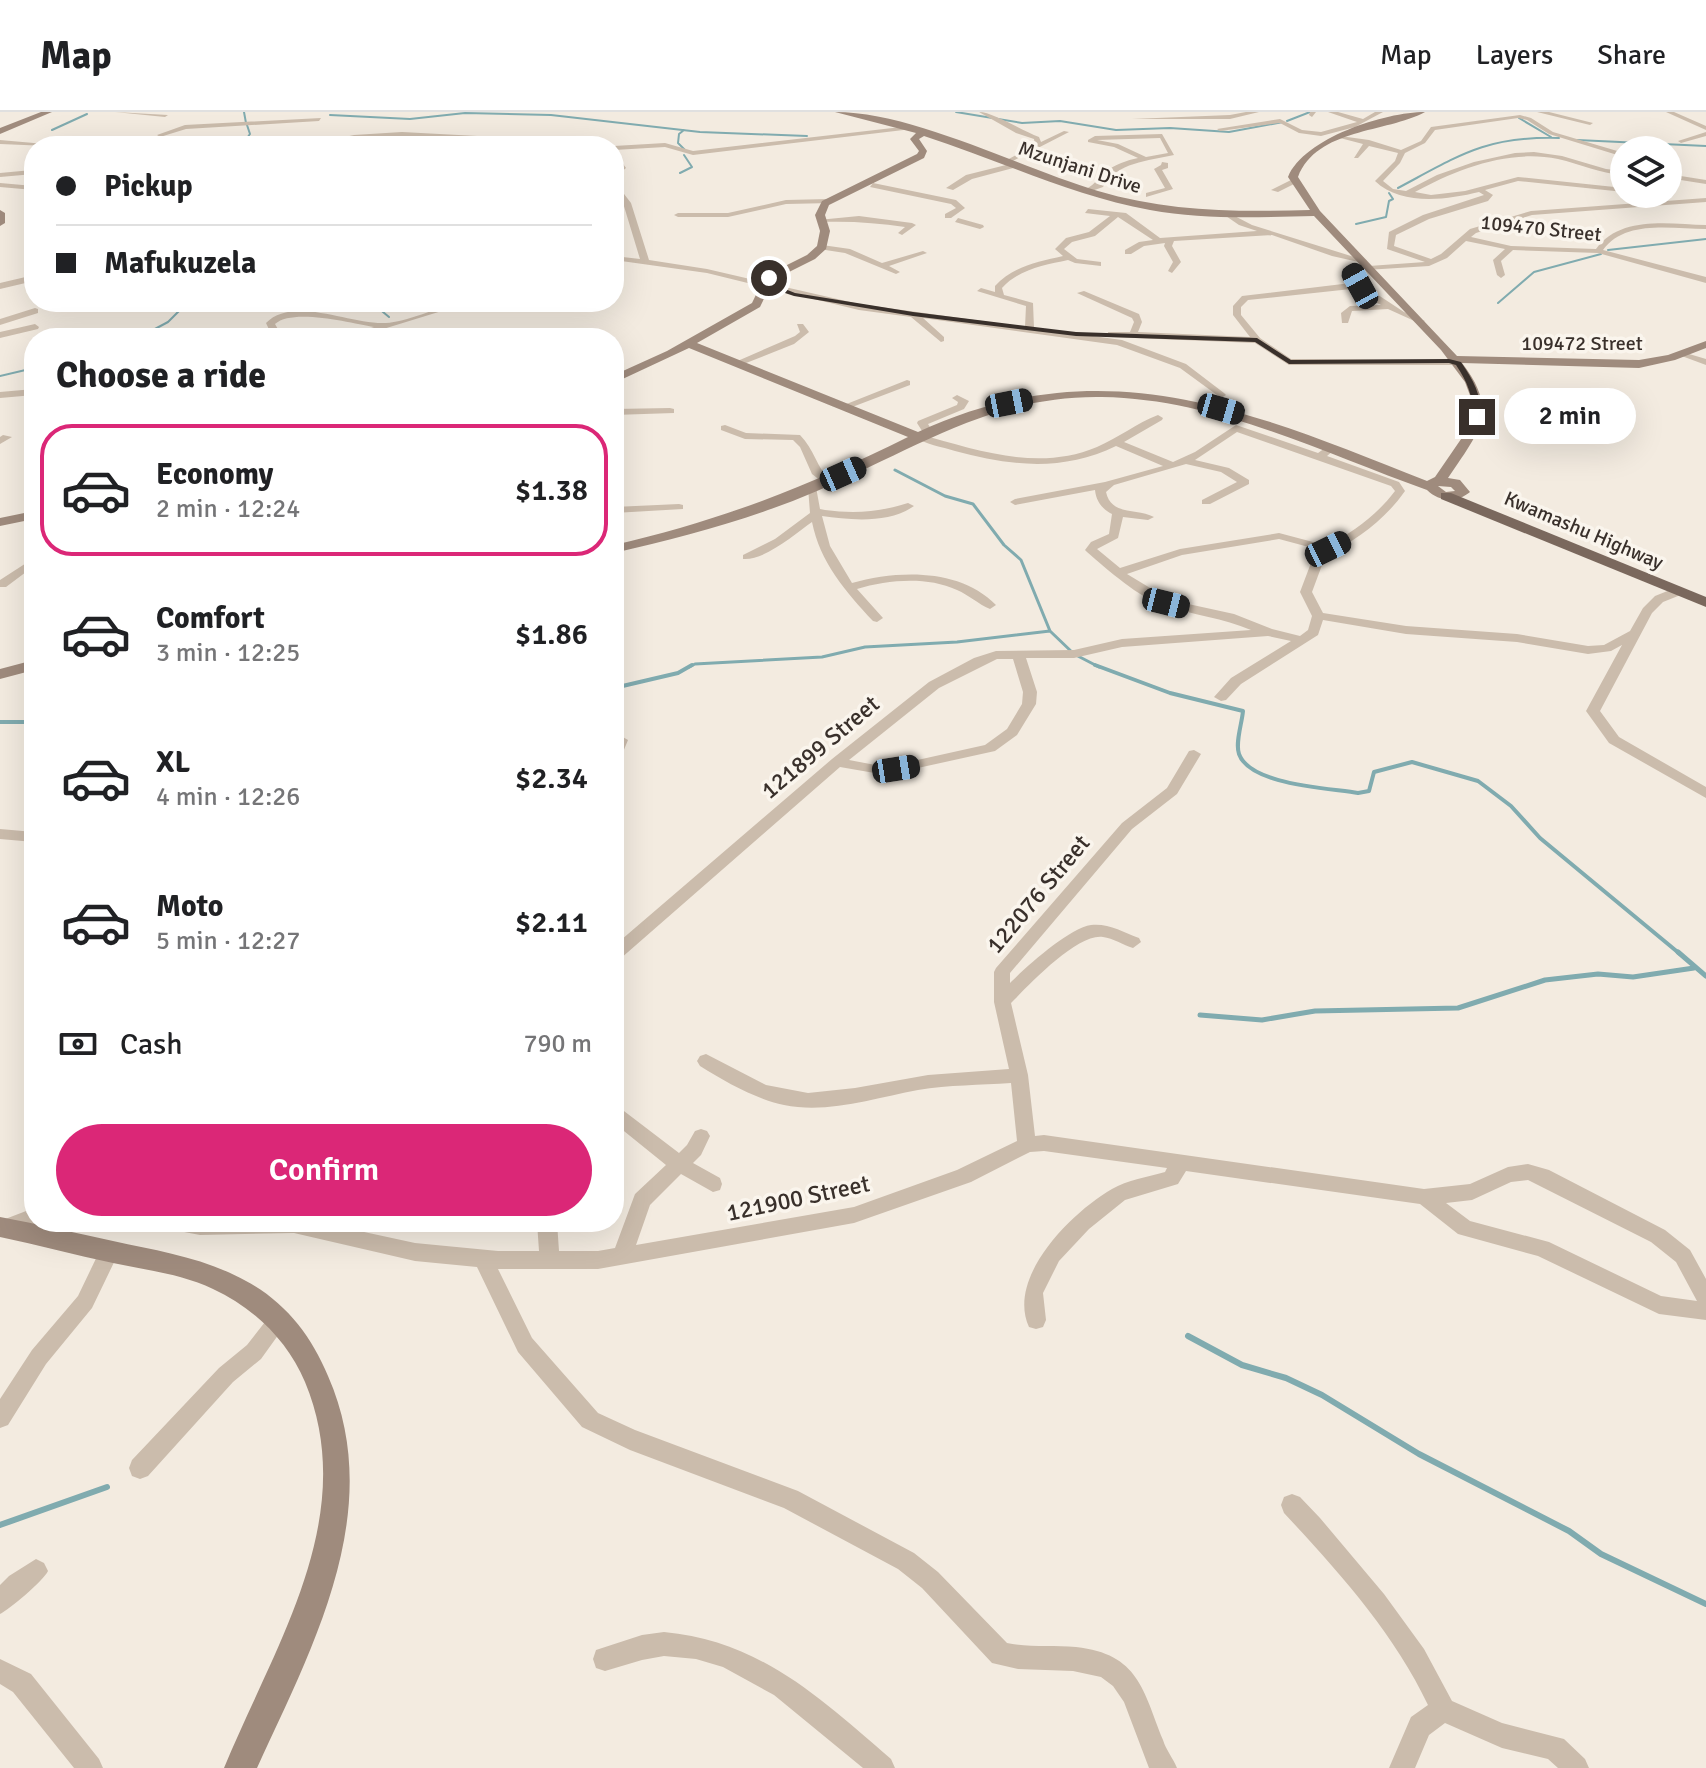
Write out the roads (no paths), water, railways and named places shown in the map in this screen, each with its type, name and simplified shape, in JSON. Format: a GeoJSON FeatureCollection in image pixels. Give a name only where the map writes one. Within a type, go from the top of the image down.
{"type":"FeatureCollection","features":[{"type":"Feature","properties":{"kind":"main road"},"geometry":{"type":"LineString","coordinates":[[0,131],[48,112]]}},
{"type":"Feature","properties":{"kind":"main road","name":"Mzunjani Drive"},"geometry":{"type":"LineString","coordinates":[[840,112],[910,128],[1089,191],[1174,211],[1317,213]]}},
{"type":"Feature","properties":{"kind":"main road"},"geometry":{"type":"LineString","coordinates":[[1421,112],[1342,137],[1303,156],[1281,185],[1317,213],[1421,321],[1457,361],[1471,382],[1478,411],[1476,426],[1454,464],[1435,483]]}},
{"type":"Feature","properties":{"kind":"main road"},"geometry":{"type":"LineString","coordinates":[[624,374],[756,305],[766,284],[776,273],[811,257],[822,247],[825,241],[821,210],[829,201],[921,156],[923,151],[914,139],[922,133]]}},
{"type":"Feature","properties":{"kind":"main road"},"geometry":{"type":"LineString","coordinates":[[0,213],[0,223]]}},
{"type":"Feature","properties":{"kind":"main road"},"geometry":{"type":"LineString","coordinates":[[687,343],[844,407],[924,435]]}},
{"type":"Feature","properties":{"kind":"main road","name":"109472 Street"},"geometry":{"type":"LineString","coordinates":[[1457,361],[1623,364],[1656,361],[1706,344]]}},
{"type":"Feature","properties":{"kind":"main road"},"geometry":{"type":"LineString","coordinates":[[624,546],[721,522],[812,489],[924,435],[1009,403],[1111,394],[1204,405],[1333,447],[1371,463],[1435,483],[1461,487]]}},
{"type":"Feature","properties":{"kind":"main road"},"geometry":{"type":"LineString","coordinates":[[1435,483],[1446,496],[1460,494],[1454,464]]}},
{"type":"Feature","properties":{"kind":"main road","name":"Kwamashu Highway"},"geometry":{"type":"LineString","coordinates":[[1461,487],[1484,505],[1706,596]]}},
{"type":"Feature","properties":{"kind":"main road","name":"Kwamashu Highway"},"geometry":{"type":"LineString","coordinates":[[1446,496],[1706,602]]}},
{"type":"Feature","properties":{"kind":"main road"},"geometry":{"type":"LineString","coordinates":[[0,522],[24,519]]}},
{"type":"Feature","properties":{"kind":"main road"},"geometry":{"type":"LineString","coordinates":[[0,674],[24,668]]}},
{"type":"Feature","properties":{"kind":"main road"},"geometry":{"type":"LineString","coordinates":[[2,1227],[211,1276],[255,1299],[279,1320],[315,1371],[334,1435],[336,1492],[323,1570],[307,1620],[240,1768]]}},
{"type":"Feature","properties":{"kind":"street"},"geometry":{"type":"LineString","coordinates":[[83,112],[96,112]]}},
{"type":"Feature","properties":{"kind":"street"},"geometry":{"type":"LineString","coordinates":[[118,112],[165,115]]}},
{"type":"Feature","properties":{"kind":"street"},"geometry":{"type":"LineString","coordinates":[[160,135],[185,127],[322,121],[308,112]]}},
{"type":"Feature","properties":{"kind":"street"},"geometry":{"type":"LineString","coordinates":[[982,112],[1018,132],[1037,138],[1038,145]]}},
{"type":"Feature","properties":{"kind":"street"},"geometry":{"type":"LineString","coordinates":[[1135,119],[1230,117],[1256,112]]}},
{"type":"Feature","properties":{"kind":"street"},"geometry":{"type":"LineString","coordinates":[[1331,112],[1379,125]]}},
{"type":"Feature","properties":{"kind":"street"},"geometry":{"type":"LineString","coordinates":[[1299,138],[1365,121],[1380,112]]}},
{"type":"Feature","properties":{"kind":"street"},"geometry":{"type":"LineString","coordinates":[[1540,112],[1590,123]]}},
{"type":"Feature","properties":{"kind":"street"},"geometry":{"type":"LineString","coordinates":[[1669,112],[1706,131]]}},
{"type":"Feature","properties":{"kind":"street"},"geometry":{"type":"LineString","coordinates":[[1342,137],[1402,152],[1420,144],[1433,128],[1517,114],[1551,133],[1610,152]]}},
{"type":"Feature","properties":{"kind":"street"},"geometry":{"type":"LineString","coordinates":[[1220,129],[1280,121],[1288,122],[1300,132],[1318,133]]}},
{"type":"Feature","properties":{"kind":"street"},"geometry":{"type":"LineString","coordinates":[[624,150],[665,145],[693,153],[910,128]]}},
{"type":"Feature","properties":{"kind":"street"},"geometry":{"type":"LineString","coordinates":[[335,130],[351,136]]}},
{"type":"Feature","properties":{"kind":"street"},"geometry":{"type":"LineString","coordinates":[[1682,141],[1706,131]]}},
{"type":"Feature","properties":{"kind":"street"},"geometry":{"type":"LineString","coordinates":[[950,188],[969,177],[1010,164],[1038,145],[1055,140],[1066,132]]}},
{"type":"Feature","properties":{"kind":"street"},"geometry":{"type":"LineString","coordinates":[[1089,191],[1100,185],[1106,174],[1143,158],[1172,154],[1162,136],[1090,141],[1116,145],[1143,158]]}},
{"type":"Feature","properties":{"kind":"street"},"geometry":{"type":"LineString","coordinates":[[0,142],[24,144]]}},
{"type":"Feature","properties":{"kind":"street"},"geometry":{"type":"LineString","coordinates":[[1356,157],[1369,142]]}},
{"type":"Feature","properties":{"kind":"street"},"geometry":{"type":"LineString","coordinates":[[1402,152],[1398,162],[1379,181],[1391,191],[1406,194],[1445,197],[1518,179],[1610,189]]}},
{"type":"Feature","properties":{"kind":"street"},"geometry":{"type":"LineString","coordinates":[[1406,194],[1444,173],[1513,156],[1549,155],[1610,172]]}},
{"type":"Feature","properties":{"kind":"street"},"geometry":{"type":"LineString","coordinates":[[1573,162],[1610,158]]}},
{"type":"Feature","properties":{"kind":"street"},"geometry":{"type":"LineString","coordinates":[[1164,163],[1165,166],[1158,169],[1169,189],[1146,194],[1148,200],[1174,211]]}},
{"type":"Feature","properties":{"kind":"street"},"geometry":{"type":"LineString","coordinates":[[0,175],[24,173]]}},
{"type":"Feature","properties":{"kind":"street"},"geometry":{"type":"LineString","coordinates":[[1682,178],[1706,182]]}},
{"type":"Feature","properties":{"kind":"street"},"geometry":{"type":"LineString","coordinates":[[869,184],[953,202],[961,208],[951,218],[980,227]]}},
{"type":"Feature","properties":{"kind":"street"},"geometry":{"type":"LineString","coordinates":[[0,185],[24,187]]}},
{"type":"Feature","properties":{"kind":"street"},"geometry":{"type":"LineString","coordinates":[[1281,185],[1288,197]]}},
{"type":"Feature","properties":{"kind":"street"},"geometry":{"type":"LineString","coordinates":[[1434,262],[1395,250],[1388,243],[1390,237],[1426,217],[1485,199],[1489,195],[1480,190]]}},
{"type":"Feature","properties":{"kind":"street"},"geometry":{"type":"LineString","coordinates":[[898,191],[904,199],[918,203]]}},
{"type":"Feature","properties":{"kind":"street"},"geometry":{"type":"LineString","coordinates":[[624,194],[637,225],[635,238],[646,262]]}},
{"type":"Feature","properties":{"kind":"street"},"geometry":{"type":"LineString","coordinates":[[1682,201],[1706,200]]}},
{"type":"Feature","properties":{"kind":"street"},"geometry":{"type":"LineString","coordinates":[[678,215],[728,215],[786,202],[829,201]]}},
{"type":"Feature","properties":{"kind":"street"},"geometry":{"type":"LineString","coordinates":[[1223,211],[1270,233],[1335,256],[1366,264],[1417,266],[1434,262],[1473,231],[1531,213],[1610,206]]}},
{"type":"Feature","properties":{"kind":"street"},"geometry":{"type":"LineString","coordinates":[[1088,211],[1117,214],[1136,223],[1151,237],[1170,240]]}},
{"type":"Feature","properties":{"kind":"street"},"geometry":{"type":"LineString","coordinates":[[1098,264],[1071,257],[1059,249],[1065,242],[1092,234],[1117,214]]}},
{"type":"Feature","properties":{"kind":"street"},"geometry":{"type":"LineString","coordinates":[[822,220],[848,217],[926,227]]}},
{"type":"Feature","properties":{"kind":"street"},"geometry":{"type":"LineString","coordinates":[[902,233],[912,225]]}},
{"type":"Feature","properties":{"kind":"street"},"geometry":{"type":"LineString","coordinates":[[1598,251],[1606,238],[1624,231],[1706,227]]}},
{"type":"Feature","properties":{"kind":"street"},"geometry":{"type":"LineString","coordinates":[[1128,252],[1142,244],[1170,240],[1270,233]]}},
{"type":"Feature","properties":{"kind":"street","name":"109470 Street"},"geometry":{"type":"LineString","coordinates":[[1464,238],[1511,248],[1598,251],[1706,280]]}},
{"type":"Feature","properties":{"kind":"street"},"geometry":{"type":"LineString","coordinates":[[1170,240],[1168,246],[1177,262],[1172,271]]}},
{"type":"Feature","properties":{"kind":"street"},"geometry":{"type":"LineString","coordinates":[[822,247],[847,251],[896,272]]}},
{"type":"Feature","properties":{"kind":"street"},"geometry":{"type":"LineString","coordinates":[[1501,275],[1497,260],[1511,248]]}},
{"type":"Feature","properties":{"kind":"street"},"geometry":{"type":"LineString","coordinates":[[879,266],[923,253]]}},
{"type":"Feature","properties":{"kind":"street"},"geometry":{"type":"LineString","coordinates":[[1000,295],[998,288],[1003,279],[1026,268],[1071,257]]}},
{"type":"Feature","properties":{"kind":"street"},"geometry":{"type":"LineString","coordinates":[[624,259],[766,284],[794,294],[1029,329],[1076,334],[1257,340]]}},
{"type":"Feature","properties":{"kind":"street"},"geometry":{"type":"LineString","coordinates":[[0,286],[24,280]]}},
{"type":"Feature","properties":{"kind":"street"},"geometry":{"type":"LineString","coordinates":[[1421,321],[1387,307],[1358,282],[1245,298],[1237,306],[1237,315],[1257,340],[1289,362],[1457,361]]}},
{"type":"Feature","properties":{"kind":"street"},"geometry":{"type":"LineString","coordinates":[[981,291],[1030,305],[1029,329]]}},
{"type":"Feature","properties":{"kind":"street"},"geometry":{"type":"LineString","coordinates":[[1081,293],[1136,316],[1138,322],[1133,335]]}},
{"type":"Feature","properties":{"kind":"street"},"geometry":{"type":"LineString","coordinates":[[1345,321],[1345,313],[1350,309],[1387,307]]}},
{"type":"Feature","properties":{"kind":"street"},"geometry":{"type":"LineString","coordinates":[[0,322],[32,312]]}},
{"type":"Feature","properties":{"kind":"street"},"geometry":{"type":"LineString","coordinates":[[382,328],[434,312]]}},
{"type":"Feature","properties":{"kind":"street"},"geometry":{"type":"LineString","coordinates":[[273,328],[270,323],[289,313],[389,326]]}},
{"type":"Feature","properties":{"kind":"street"},"geometry":{"type":"LineString","coordinates":[[913,314],[941,339]]}},
{"type":"Feature","properties":{"kind":"street"},"geometry":{"type":"LineString","coordinates":[[738,363],[754,354],[797,340],[805,332],[800,326]]}},
{"type":"Feature","properties":{"kind":"street"},"geometry":{"type":"LineString","coordinates":[[31,328],[35,327]]}},
{"type":"Feature","properties":{"kind":"street"},"geometry":{"type":"LineString","coordinates":[[0,335],[24,330]]}},
{"type":"Feature","properties":{"kind":"street"},"geometry":{"type":"LineString","coordinates":[[1076,334],[1160,355],[1183,366],[1221,395]]}},
{"type":"Feature","properties":{"kind":"street"},"geometry":{"type":"LineString","coordinates":[[1682,353],[1706,362]]}},
{"type":"Feature","properties":{"kind":"street"},"geometry":{"type":"LineString","coordinates":[[844,407],[907,383]]}},
{"type":"Feature","properties":{"kind":"street"},"geometry":{"type":"LineString","coordinates":[[0,395],[24,393]]}},
{"type":"Feature","properties":{"kind":"street"},"geometry":{"type":"LineString","coordinates":[[957,398],[964,401],[961,407],[922,423],[924,435],[994,457],[1038,462],[1082,457],[1158,418]]}},
{"type":"Feature","properties":{"kind":"street"},"geometry":{"type":"LineString","coordinates":[[624,412],[670,411]]}},
{"type":"Feature","properties":{"kind":"street"},"geometry":{"type":"LineString","coordinates":[[725,428],[745,436],[796,437],[804,445],[814,473],[826,482]]}},
{"type":"Feature","properties":{"kind":"street"},"geometry":{"type":"LineString","coordinates":[[1015,502],[1106,485],[1173,466],[1187,461],[1236,428],[1401,489],[1388,508],[1356,535],[1320,555],[1306,592],[1318,616],[1314,632],[1236,681],[1221,697]]}},
{"type":"Feature","properties":{"kind":"street"},"geometry":{"type":"LineString","coordinates":[[1115,442],[1173,466]]}},
{"type":"Feature","properties":{"kind":"street"},"geometry":{"type":"LineString","coordinates":[[1319,457],[1333,447]]}},
{"type":"Feature","properties":{"kind":"street"},"geometry":{"type":"LineString","coordinates":[[1187,461],[1225,470],[1245,482],[1206,502]]}},
{"type":"Feature","properties":{"kind":"street"},"geometry":{"type":"LineString","coordinates":[[1106,485],[1101,498],[1108,508],[1118,513],[1148,517]]}},
{"type":"Feature","properties":{"kind":"street"},"geometry":{"type":"LineString","coordinates":[[812,489],[814,513],[826,556],[877,618]]}},
{"type":"Feature","properties":{"kind":"street"},"geometry":{"type":"LineString","coordinates":[[747,557],[779,541],[814,513],[879,514],[908,506]]}},
{"type":"Feature","properties":{"kind":"street"},"geometry":{"type":"LineString","coordinates":[[624,510],[679,507]]}},
{"type":"Feature","properties":{"kind":"street"},"geometry":{"type":"LineString","coordinates":[[1118,513],[1114,536],[1095,544],[1091,550],[1118,573],[1166,603],[1230,617],[1268,632],[1303,640]]}},
{"type":"Feature","properties":{"kind":"street"},"geometry":{"type":"LineString","coordinates":[[1118,573],[1180,552],[1279,536],[1298,538],[1328,549]]}},
{"type":"Feature","properties":{"kind":"street"},"geometry":{"type":"LineString","coordinates":[[2,584],[24,568]]}},
{"type":"Feature","properties":{"kind":"street"},"geometry":{"type":"LineString","coordinates":[[849,587],[898,575],[945,582],[990,605]]}},
{"type":"Feature","properties":{"kind":"street"},"geometry":{"type":"LineString","coordinates":[[1679,591],[1656,602],[1634,634],[1614,676],[1593,706],[1595,718],[1621,745],[1706,793]]}},
{"type":"Feature","properties":{"kind":"street"},"geometry":{"type":"LineString","coordinates":[[1318,616],[1406,630],[1517,638],[1588,650],[1607,648],[1634,634]]}},
{"type":"Feature","properties":{"kind":"street","name":"121899 Street"},"geometry":{"type":"LineString","coordinates":[[624,942],[837,762],[939,682],[989,657],[1018,653],[1066,655],[1131,642],[1268,632]]}},
{"type":"Feature","properties":{"kind":"street"},"geometry":{"type":"LineString","coordinates":[[837,762],[886,771],[990,748],[1012,732],[1029,704],[1030,692],[1018,653]]}},
{"type":"Feature","properties":{"kind":"street","name":"122076 Street"},"geometry":{"type":"LineString","coordinates":[[1027,1145],[1019,1075],[1002,1002],[1001,979],[1007,963],[1127,826],[1172,791],[1194,754]]}},
{"type":"Feature","properties":{"kind":"street"},"geometry":{"type":"LineString","coordinates":[[0,834],[24,836]]}},
{"type":"Feature","properties":{"kind":"street"},"geometry":{"type":"LineString","coordinates":[[1002,1002],[1040,962],[1090,931],[1106,931],[1133,942]]}},
{"type":"Feature","properties":{"kind":"street"},"geometry":{"type":"LineString","coordinates":[[706,1061],[741,1085],[810,1102],[834,1102],[918,1083],[1019,1075]]}},
{"type":"Feature","properties":{"kind":"street"},"geometry":{"type":"LineString","coordinates":[[624,1121],[679,1164],[713,1184]]}},
{"type":"Feature","properties":{"kind":"street"},"geometry":{"type":"LineString","coordinates":[[622,1256],[642,1200],[694,1150],[701,1136]]}},
{"type":"Feature","properties":{"kind":"street","name":"121900 Street"},"geometry":{"type":"LineString","coordinates":[[334,1232],[415,1252],[483,1258],[550,1261],[622,1256],[854,1215],[964,1176],[1027,1145],[1044,1143],[1424,1197]]}},
{"type":"Feature","properties":{"kind":"street"},"geometry":{"type":"LineString","coordinates":[[1036,1320],[1033,1293],[1052,1255],[1105,1203],[1119,1194],[1171,1178],[1182,1161]]}},
{"type":"Feature","properties":{"kind":"street"},"geometry":{"type":"LineString","coordinates":[[1424,1197],[1472,1192],[1508,1175],[1528,1172],[1542,1176],[1658,1236],[1683,1256],[1706,1298]]}},
{"type":"Feature","properties":{"kind":"street"},"geometry":{"type":"LineString","coordinates":[[1424,1197],[1465,1228],[1542,1248],[1659,1305],[1706,1311]]}},
{"type":"Feature","properties":{"kind":"street"},"geometry":{"type":"LineString","coordinates":[[2,1227],[24,1219]]}},
{"type":"Feature","properties":{"kind":"street"},"geometry":{"type":"LineString","coordinates":[[548,1232],[550,1261]]}},
{"type":"Feature","properties":{"kind":"street"},"geometry":{"type":"LineString","coordinates":[[0,1418],[39,1357],[85,1302],[109,1252]]}},
{"type":"Feature","properties":{"kind":"street"},"geometry":{"type":"LineString","coordinates":[[483,1258],[525,1345],[590,1420],[630,1439],[790,1499],[906,1561],[930,1580],[997,1652],[1014,1657],[1070,1658],[1119,1673],[1134,1694],[1146,1738],[1164,1768]]}},
{"type":"Feature","properties":{"kind":"street"},"geometry":{"type":"LineString","coordinates":[[140,1468],[226,1375],[254,1352],[279,1320]]}},
{"type":"Feature","properties":{"kind":"street"},"geometry":{"type":"LineString","coordinates":[[1292,1505],[1324,1539],[1418,1663],[1443,1710],[1502,1735],[1555,1748],[1576,1768]]}},
{"type":"Feature","properties":{"kind":"street"},"geometry":{"type":"LineString","coordinates":[[0,1602],[17,1584],[36,1571]]}},
{"type":"Feature","properties":{"kind":"street"},"geometry":{"type":"LineString","coordinates":[[605,1659],[661,1644],[706,1648],[766,1675],[821,1715],[882,1768]]}},
{"type":"Feature","properties":{"kind":"street"},"geometry":{"type":"LineString","coordinates":[[0,1671],[22,1683],[90,1768]]}},
{"type":"Feature","properties":{"kind":"street"},"geometry":{"type":"LineString","coordinates":[[1402,1768],[1420,1726],[1443,1710]]}},
{"type":"Feature","properties":{"kind":"waterway"},"geometry":{"type":"LineString","coordinates":[[244,112],[246,123]]}},
{"type":"Feature","properties":{"kind":"waterway"},"geometry":{"type":"LineString","coordinates":[[956,112],[1022,123],[1060,121],[1116,130],[1170,128],[1229,132],[1283,122]]}},
{"type":"Feature","properties":{"kind":"waterway"},"geometry":{"type":"LineString","coordinates":[[1287,121],[1310,112]]}},
{"type":"Feature","properties":{"kind":"waterway"},"geometry":{"type":"LineString","coordinates":[[330,115],[410,119],[465,113],[551,115],[684,130]]}},
{"type":"Feature","properties":{"kind":"waterway"},"geometry":{"type":"LineString","coordinates":[[52,130],[87,114]]}},
{"type":"Feature","properties":{"kind":"waterway"},"geometry":{"type":"LineString","coordinates":[[1519,118],[1551,137]]}},
{"type":"Feature","properties":{"kind":"waterway"},"geometry":{"type":"LineString","coordinates":[[247,125],[248,136]]}},
{"type":"Feature","properties":{"kind":"waterway"},"geometry":{"type":"LineString","coordinates":[[684,130],[807,136]]}},
{"type":"Feature","properties":{"kind":"waterway"},"geometry":{"type":"LineString","coordinates":[[684,130],[679,134],[678,143],[685,150]]}},
{"type":"Feature","properties":{"kind":"waterway"},"geometry":{"type":"LineString","coordinates":[[1398,188],[1457,157],[1492,144],[1559,138]]}},
{"type":"Feature","properties":{"kind":"waterway"},"geometry":{"type":"LineString","coordinates":[[1577,140],[1706,146]]}},
{"type":"Feature","properties":{"kind":"waterway"},"geometry":{"type":"LineString","coordinates":[[680,173],[692,167],[684,155]]}},
{"type":"Feature","properties":{"kind":"waterway"},"geometry":{"type":"LineString","coordinates":[[1356,224],[1386,217],[1389,201],[1393,199],[1389,193]]}},
{"type":"Feature","properties":{"kind":"waterway"},"geometry":{"type":"LineString","coordinates":[[1608,250],[1706,239]]}},
{"type":"Feature","properties":{"kind":"waterway"},"geometry":{"type":"LineString","coordinates":[[1498,303],[1534,272],[1601,254]]}},
{"type":"Feature","properties":{"kind":"waterway"},"geometry":{"type":"LineString","coordinates":[[157,328],[178,312]]}},
{"type":"Feature","properties":{"kind":"waterway"},"geometry":{"type":"LineString","coordinates":[[383,312],[389,317]]}},
{"type":"Feature","properties":{"kind":"waterway"},"geometry":{"type":"LineString","coordinates":[[0,376],[24,370]]}},
{"type":"Feature","properties":{"kind":"waterway"},"geometry":{"type":"LineString","coordinates":[[895,470],[945,496],[973,504],[1004,545],[1021,560],[1050,631]]}},
{"type":"Feature","properties":{"kind":"waterway"},"geometry":{"type":"LineString","coordinates":[[689,667],[695,664],[822,657],[865,647],[957,642],[1050,631]]}},
{"type":"Feature","properties":{"kind":"waterway"},"geometry":{"type":"LineString","coordinates":[[1050,631],[1074,654],[1096,665]]}},
{"type":"Feature","properties":{"kind":"waterway"},"geometry":{"type":"LineString","coordinates":[[624,686],[678,673],[692,665]]}},
{"type":"Feature","properties":{"kind":"waterway"},"geometry":{"type":"LineString","coordinates":[[1096,665],[1170,693],[1243,711],[1239,754],[1246,764],[1274,779],[1358,793],[1369,791],[1374,772],[1412,762],[1478,781],[1511,806],[1540,838],[1680,954]]}},
{"type":"Feature","properties":{"kind":"waterway"},"geometry":{"type":"LineString","coordinates":[[0,722],[24,722]]}},
{"type":"Feature","properties":{"kind":"waterway"},"geometry":{"type":"LineString","coordinates":[[1678,952],[1706,976]]}},
{"type":"Feature","properties":{"kind":"waterway"},"geometry":{"type":"LineString","coordinates":[[1200,1015],[1262,1020],[1315,1011],[1458,1008],[1545,980],[1598,974],[1633,977],[1694,968]]}},
{"type":"Feature","properties":{"kind":"waterway"},"geometry":{"type":"LineString","coordinates":[[1188,1336],[1242,1365],[1286,1378],[1322,1395],[1419,1454],[1569,1531],[1601,1554],[1706,1604]]}},
{"type":"Feature","properties":{"kind":"waterway"},"geometry":{"type":"LineString","coordinates":[[0,1525],[107,1487]]}}]}
